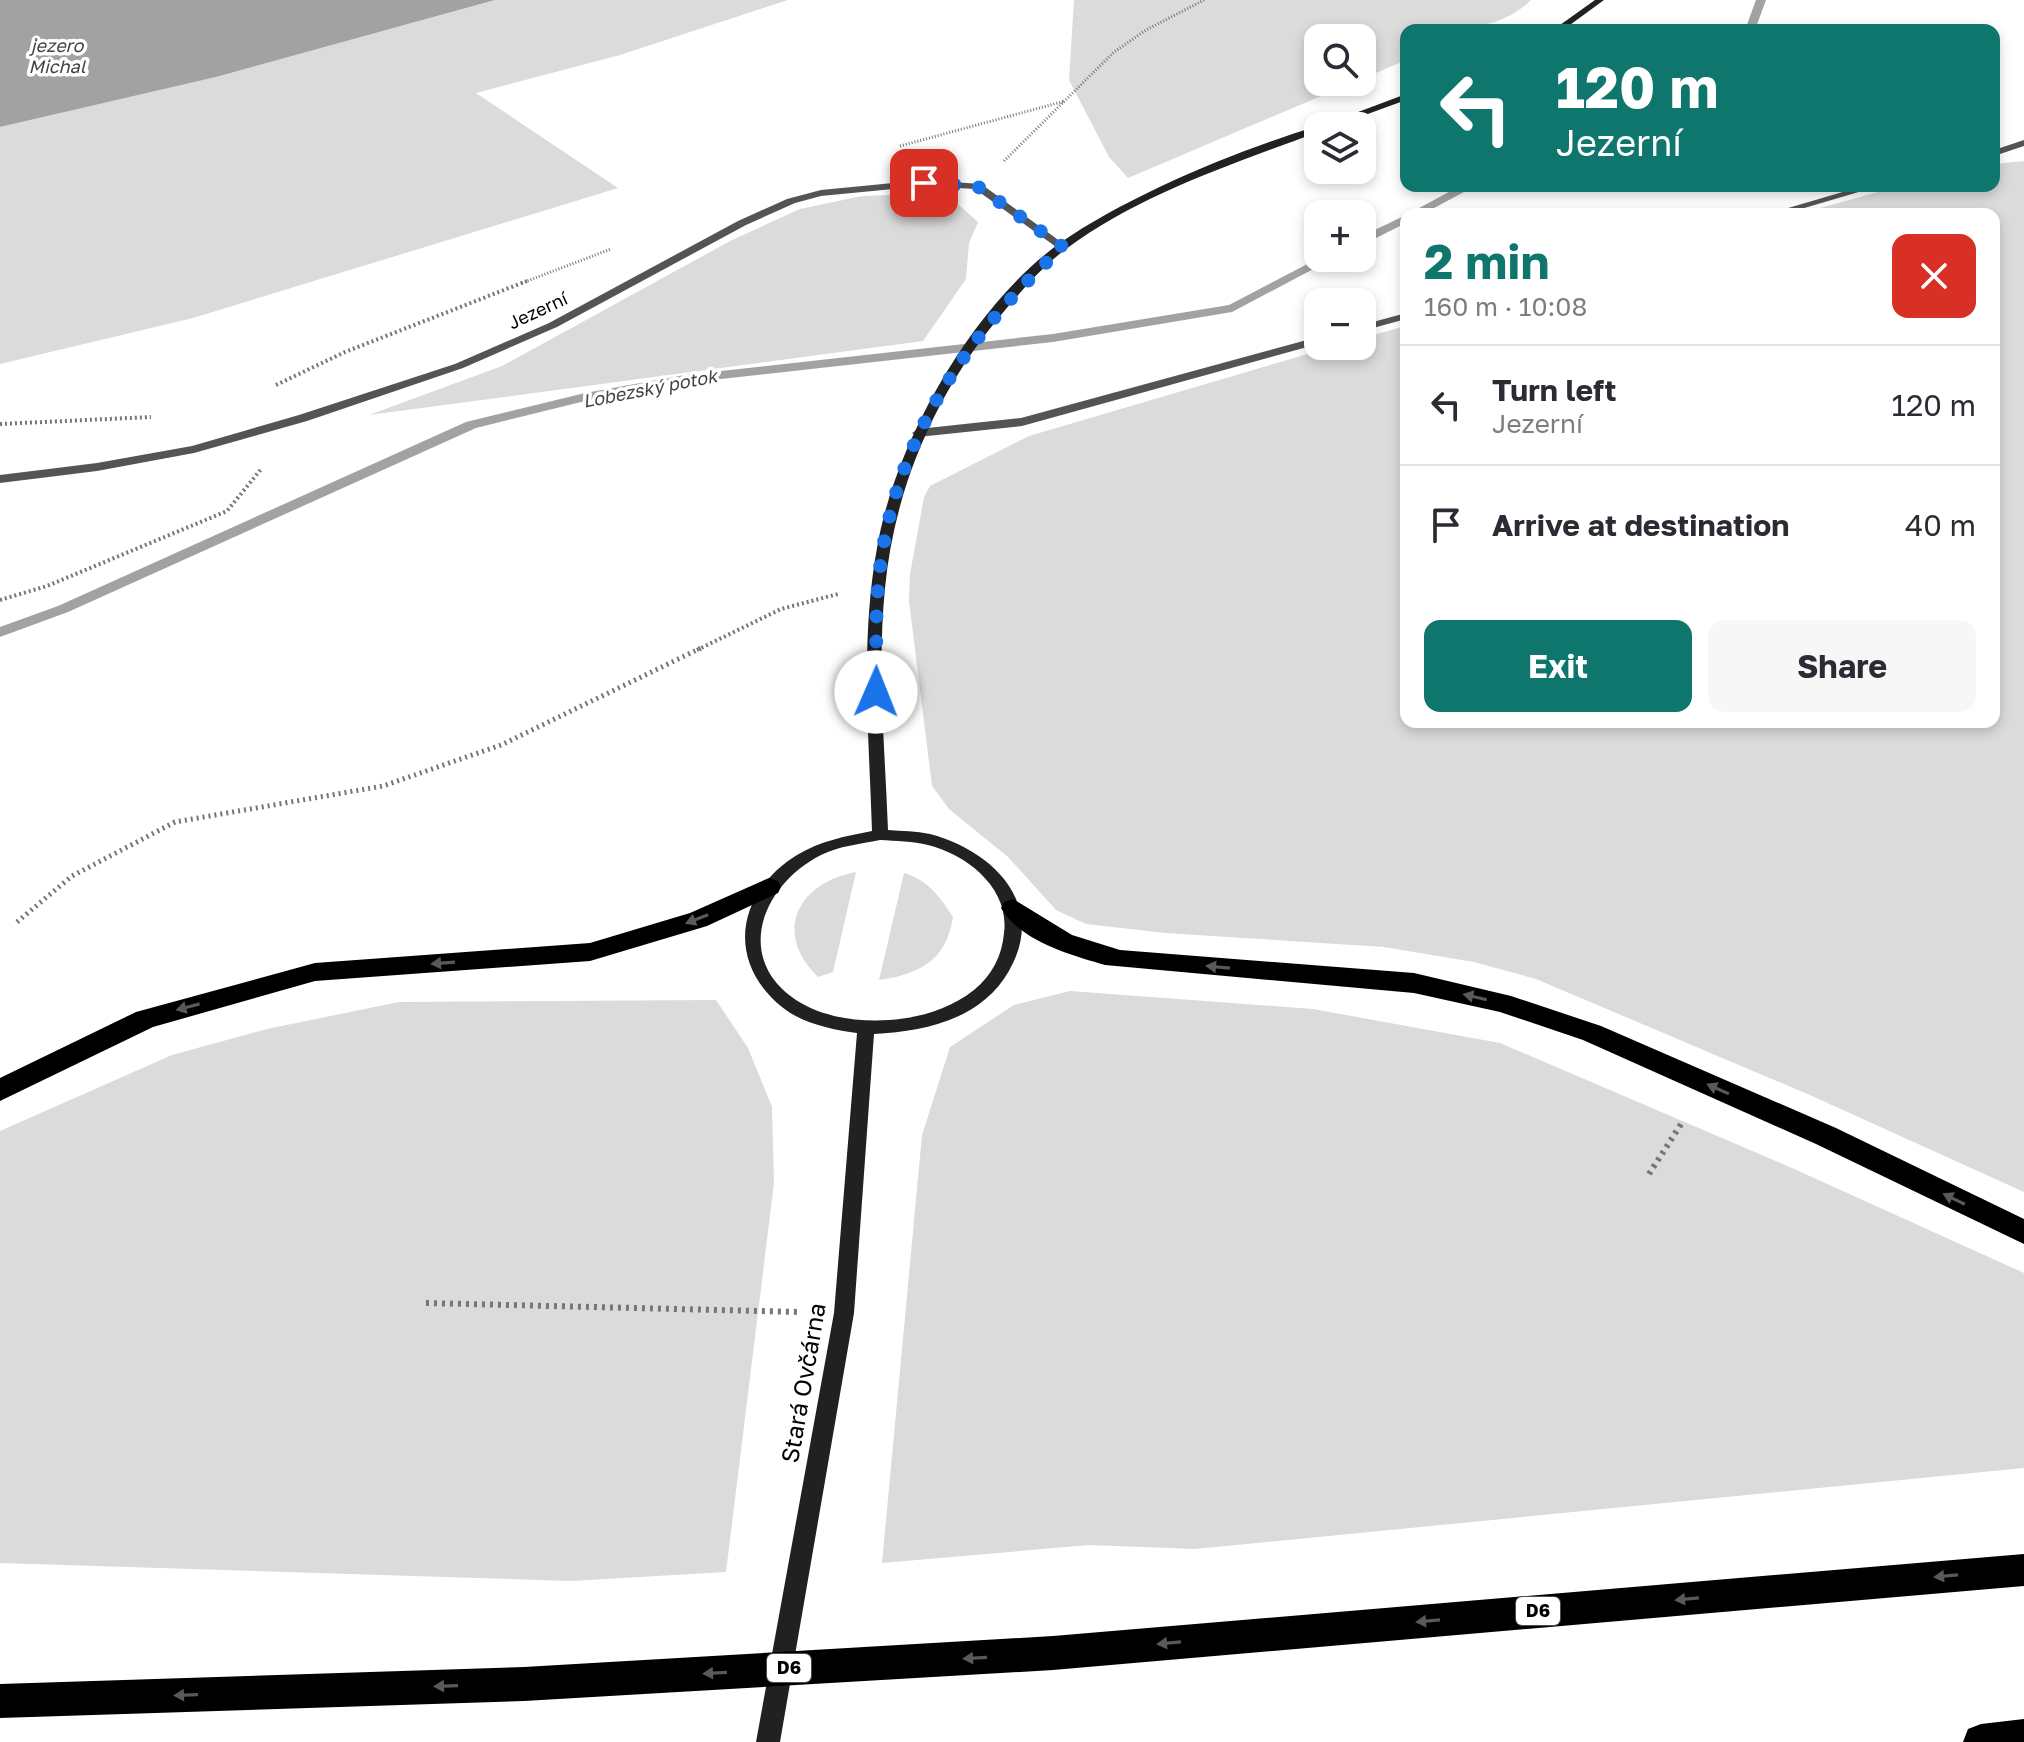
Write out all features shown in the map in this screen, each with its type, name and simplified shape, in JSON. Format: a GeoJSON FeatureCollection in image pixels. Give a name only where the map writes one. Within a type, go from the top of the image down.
{"type":"FeatureCollection","features":[{"type":"Feature","properties":{"kind":"highway"},"geometry":{"type":"LineString","coordinates":[[0,1090],[145,1019],[315,972],[590,952],[698,920],[769,887]]}},
{"type":"Feature","properties":{"kind":"highway"},"geometry":{"type":"LineString","coordinates":[[1013,908],[1055,939],[1086,952],[1120,959],[1414,983],[1502,1003],[1592,1033],[1826,1136],[2024,1232]]}},
{"type":"Feature","properties":{"kind":"highway","name":"D6"},"geometry":{"type":"LineString","coordinates":[[0,1701],[524,1684],[1053,1653],[2024,1570]]}},
{"type":"Feature","properties":{"kind":"highway"},"geometry":{"type":"LineString","coordinates":[[1981,1742],[2024,1737]]}},
{"type":"Feature","properties":{"kind":"main road"},"geometry":{"type":"LineString","coordinates":[[1566,24],[1600,0]]}},
{"type":"Feature","properties":{"kind":"main road"},"geometry":{"type":"LineString","coordinates":[[1365,112],[1400,99]]}},
{"type":"Feature","properties":{"kind":"main road"},"geometry":{"type":"LineString","coordinates":[[880,835],[876,692],[878,586],[893,508],[918,433],[951,372],[996,312],[1063,247],[1133,205],[1186,179],[1304,134]]}},
{"type":"Feature","properties":{"kind":"main road"},"geometry":{"type":"LineString","coordinates":[[880,835],[925,838],[965,853],[995,877],[1013,908],[1015,942],[1002,970],[979,996],[947,1015],[921,1022],[866,1028],[822,1020],[786,1001],[762,974],[751,943],[756,911],[769,887],[789,867],[816,851],[880,835]]}},
{"type":"Feature","properties":{"kind":"main road","name":"Stará Ovčárna"},"geometry":{"type":"LineString","coordinates":[[768,1742],[844,1313],[866,1028]]}},
{"type":"Feature","properties":{"kind":"lane"},"geometry":{"type":"LineString","coordinates":[[2000,151],[2024,143]]}},
{"type":"Feature","properties":{"kind":"lane","name":"Jezerní"},"geometry":{"type":"LineString","coordinates":[[0,479],[97,467],[194,449],[303,418],[459,366],[540,331],[639,281],[742,223],[791,201],[821,193],[892,185],[977,186]]}},
{"type":"Feature","properties":{"kind":"lane"},"geometry":{"type":"LineString","coordinates":[[977,186],[1063,247]]}},
{"type":"Feature","properties":{"kind":"lane"},"geometry":{"type":"LineString","coordinates":[[1795,208],[1852,192]]}},
{"type":"Feature","properties":{"kind":"lane"},"geometry":{"type":"LineString","coordinates":[[1376,324],[1400,318]]}},
{"type":"Feature","properties":{"kind":"lane"},"geometry":{"type":"LineString","coordinates":[[918,433],[1022,422],[1304,344]]}},
{"type":"Feature","properties":{"kind":"path"},"geometry":{"type":"LineString","coordinates":[[977,186],[1114,52],[1146,30],[1204,0]]}},
{"type":"Feature","properties":{"kind":"path"},"geometry":{"type":"LineString","coordinates":[[890,149],[1065,101]]}},
{"type":"Feature","properties":{"kind":"path"},"geometry":{"type":"LineString","coordinates":[[274,386],[345,352],[614,248]]}},
{"type":"Feature","properties":{"kind":"path"},"geometry":{"type":"LineString","coordinates":[[0,424],[155,417]]}},
{"type":"Feature","properties":{"kind":"path"},"geometry":{"type":"LineString","coordinates":[[0,600],[47,586],[227,511],[303,418]]}},
{"type":"Feature","properties":{"kind":"path"},"geometry":{"type":"LineString","coordinates":[[17,922],[72,876],[175,822],[383,786],[501,745],[781,609],[878,586]]}},
{"type":"Feature","properties":{"kind":"path"},"geometry":{"type":"LineString","coordinates":[[1649,1174],[1707,1084]]}},
{"type":"Feature","properties":{"kind":"path"},"geometry":{"type":"LineString","coordinates":[[426,1303],[844,1313]]}},
{"type":"Feature","properties":{"kind":"shaded area"},"geometry":{"type":"Polygon","coordinates":[[[495,0],[788,0],[620,55],[476,93],[618,188],[193,318],[0,364],[0,127],[216,77],[495,0]]]}},
{"type":"Feature","properties":{"kind":"shaded area"},"geometry":{"type":"Polygon","coordinates":[[[1074,0],[1531,0],[1518,11],[1488,24],[1400,24],[1400,63],[1376,73],[1376,24],[1304,24],[1304,96],[1321,96],[1128,178],[1109,157],[1069,80],[1074,0]]]}},
{"type":"Feature","properties":{"kind":"shaded area"},"geometry":{"type":"Polygon","coordinates":[[[2024,161],[2024,1192],[1812,1096],[1536,979],[1474,962],[1384,947],[1165,933],[1086,924],[1056,910],[1008,857],[949,809],[932,786],[909,601],[910,574],[924,497],[930,486],[1029,436],[1304,355],[1304,360],[1376,360],[1376,334],[1400,328],[1400,728],[2000,728],[2000,208],[1820,208],[1878,192],[2000,192],[2000,163],[2024,161]]]}},
{"type":"Feature","properties":{"kind":"shaded area"},"geometry":{"type":"Polygon","coordinates":[[[918,194],[959,205],[978,222],[969,243],[966,279],[923,341],[369,415],[502,366],[732,240],[800,209],[862,196],[918,194]]]}},
{"type":"Feature","properties":{"kind":"shaded area"},"geometry":{"type":"Polygon","coordinates":[[[856,872],[833,972],[818,977],[804,960],[796,943],[798,912],[806,898],[819,887],[856,872]]]}},
{"type":"Feature","properties":{"kind":"shaded area"},"geometry":{"type":"Polygon","coordinates":[[[904,873],[933,890],[953,917],[944,945],[929,963],[907,974],[879,980],[904,873]]]}},
{"type":"Feature","properties":{"kind":"shaded area"},"geometry":{"type":"Polygon","coordinates":[[[1070,991],[1313,1009],[1500,1043],[1792,1168],[2024,1273],[2024,1468],[1195,1549],[1089,1545],[882,1563],[922,1135],[950,1047],[1014,1005],[1070,991]]]}},
{"type":"Feature","properties":{"kind":"shaded area"},"geometry":{"type":"Polygon","coordinates":[[[716,1000],[748,1048],[772,1107],[774,1183],[726,1572],[571,1581],[0,1563],[0,1131],[172,1055],[267,1029],[399,1002],[716,1000]]]}},
{"type":"Feature","properties":{"kind":"water","name":"jezero Michal"},"geometry":{"type":"Polygon","coordinates":[[[0,0],[495,0],[216,77],[0,127],[0,0]]]}},
{"type":"Feature","properties":{"kind":"waterway","name":"Lobezský potok"},"geometry":{"type":"LineString","coordinates":[[1752,24],[1761,0]]}},
{"type":"Feature","properties":{"kind":"waterway","name":"Lobezský potok"},"geometry":{"type":"LineString","coordinates":[[1426,208],[1457,192]]}},
{"type":"Feature","properties":{"kind":"waterway","name":"Lobezský potok"},"geometry":{"type":"LineString","coordinates":[[1376,234],[1400,221]]}},
{"type":"Feature","properties":{"kind":"waterway","name":"Lobezský potok"},"geometry":{"type":"LineString","coordinates":[[0,632],[63,609],[471,425],[585,397],[685,379],[1053,338],[1232,308],[1304,270]]}},
{"type":"Feature","properties":{"kind":"route"},"geometry":{"type":"LineString","coordinates":[[876,692],[878,586],[893,508],[918,433],[941,388],[983,328],[1027,280],[1063,247],[977,186],[924,183]]}}]}
